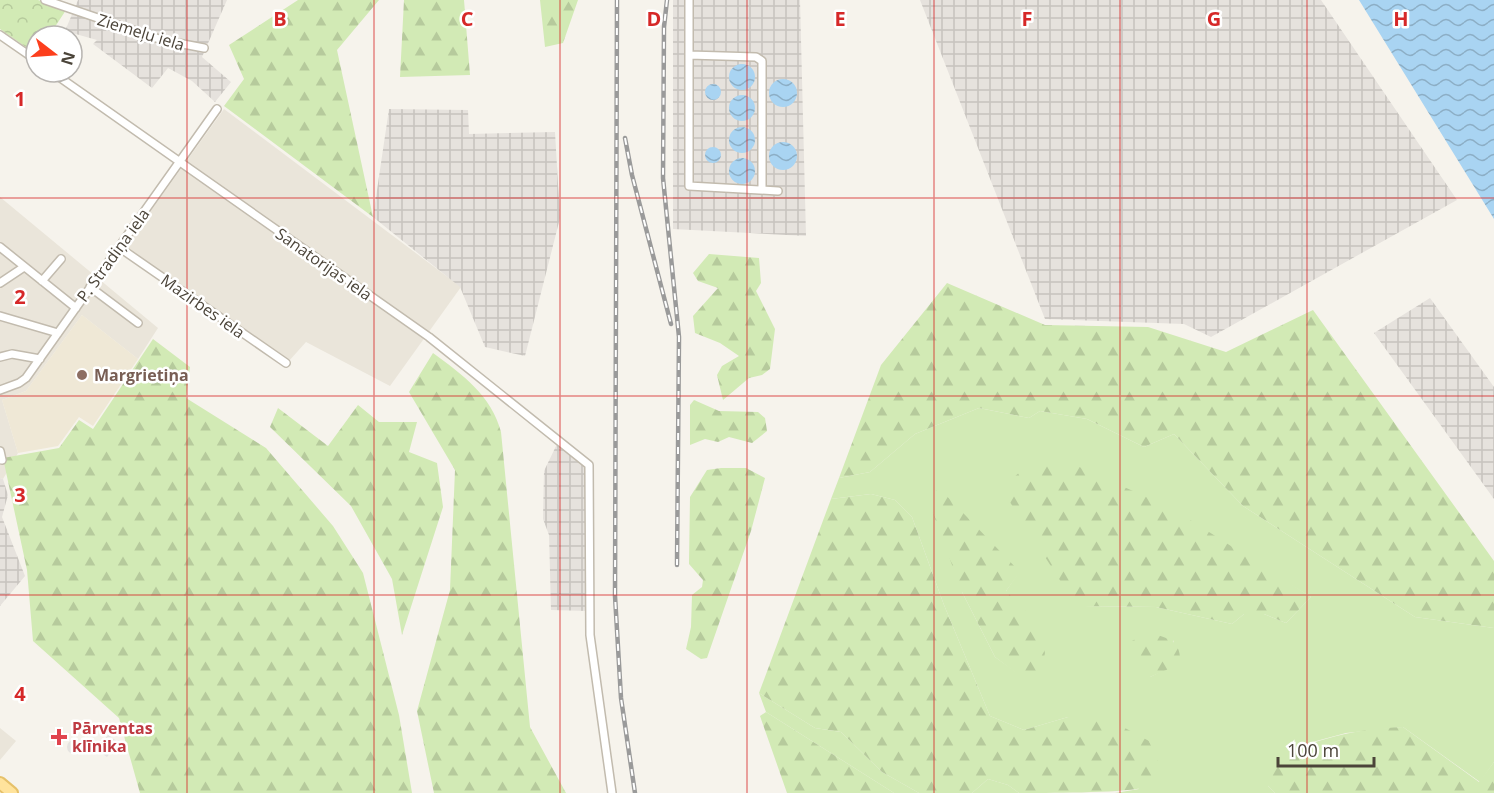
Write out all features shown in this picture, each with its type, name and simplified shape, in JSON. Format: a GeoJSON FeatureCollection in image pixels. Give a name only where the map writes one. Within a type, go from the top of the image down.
{"type":"FeatureCollection","features":[{"type":"Feature","properties":{"kind":"main road"},"geometry":{"type":"LineString","coordinates":[[0,783],[12,793]]}},
{"type":"Feature","properties":{"kind":"street","name":"Ziemeļu iela"},"geometry":{"type":"LineString","coordinates":[[45,0],[162,40],[204,48]]}},
{"type":"Feature","properties":{"kind":"street"},"geometry":{"type":"LineString","coordinates":[[689,0],[689,186],[778,191]]}},
{"type":"Feature","properties":{"kind":"street"},"geometry":{"type":"LineString","coordinates":[[0,35],[24,52]]}},
{"type":"Feature","properties":{"kind":"street"},"geometry":{"type":"LineString","coordinates":[[689,55],[756,57],[762,61],[762,190]]}},
{"type":"Feature","properties":{"kind":"street","name":"Sanatorijas iela"},"geometry":{"type":"LineString","coordinates":[[69,84],[429,337],[590,465],[590,635],[612,793]]}},
{"type":"Feature","properties":{"kind":"street","name":"P. Stradiņa iela"},"geometry":{"type":"LineString","coordinates":[[0,390],[19,383],[40,359],[218,109]]}},
{"type":"Feature","properties":{"kind":"street"},"geometry":{"type":"LineString","coordinates":[[0,247],[76,308]]}},
{"type":"Feature","properties":{"kind":"street","name":"Mazirbes iela"},"geometry":{"type":"LineString","coordinates":[[120,248],[286,363]]}},
{"type":"Feature","properties":{"kind":"street"},"geometry":{"type":"LineString","coordinates":[[42,281],[61,259]]}},
{"type":"Feature","properties":{"kind":"street"},"geometry":{"type":"LineString","coordinates":[[0,283],[24,267]]}},
{"type":"Feature","properties":{"kind":"street"},"geometry":{"type":"LineString","coordinates":[[90,287],[138,323]]}},
{"type":"Feature","properties":{"kind":"street"},"geometry":{"type":"LineString","coordinates":[[0,316],[58,333]]}},
{"type":"Feature","properties":{"kind":"street"},"geometry":{"type":"LineString","coordinates":[[0,357],[12,354],[40,359]]}},
{"type":"Feature","properties":{"kind":"street"},"geometry":{"type":"LineString","coordinates":[[0,451],[2,460]]}},
{"type":"Feature","properties":{"kind":"shaded area"},"geometry":{"type":"Polygon","coordinates":[[[78,0],[227,0],[202,57],[231,82],[215,102],[192,81],[168,68],[152,88],[93,44],[97,40],[84,36],[84,24],[68,24],[78,0]]]}},
{"type":"Feature","properties":{"kind":"shaded area"},"geometry":{"type":"Polygon","coordinates":[[[673,0],[800,0],[806,236],[673,229],[673,0]]]}},
{"type":"Feature","properties":{"kind":"shaded area"},"geometry":{"type":"Polygon","coordinates":[[[920,0],[1321,0],[1457,200],[1211,337],[1184,324],[1045,319],[920,0]]]}},
{"type":"Feature","properties":{"kind":"shaded area"},"geometry":{"type":"Polygon","coordinates":[[[224,109],[461,287],[390,386],[306,342],[288,362],[124,248],[224,109]]]}},
{"type":"Feature","properties":{"kind":"shaded area"},"geometry":{"type":"Polygon","coordinates":[[[389,109],[468,110],[469,134],[555,132],[560,218],[525,356],[485,347],[460,287],[373,217],[389,109]]]}},
{"type":"Feature","properties":{"kind":"shaded area"},"geometry":{"type":"Polygon","coordinates":[[[0,197],[158,328],[138,359],[82,315],[26,391],[2,400],[18,453],[3,479],[0,478],[0,197]]]}},
{"type":"Feature","properties":{"kind":"shaded area"},"geometry":{"type":"Polygon","coordinates":[[[1430,298],[1494,387],[1494,499],[1374,333],[1430,298]]]}},
{"type":"Feature","properties":{"kind":"shaded area","name":"Margrietiņa"},"geometry":{"type":"Polygon","coordinates":[[[82,315],[138,359],[93,426],[79,417],[58,446],[18,453],[2,400],[26,391],[82,315]]]}},
{"type":"Feature","properties":{"kind":"shaded area"},"geometry":{"type":"Polygon","coordinates":[[[557,444],[587,468],[587,611],[551,610],[549,535],[543,519],[544,471],[557,444]]]}},
{"type":"Feature","properties":{"kind":"shaded area"},"geometry":{"type":"Polygon","coordinates":[[[0,478],[3,479],[8,495],[2,517],[25,576],[0,606],[0,478]]]}},
{"type":"Feature","properties":{"kind":"shaded area"},"geometry":{"type":"Polygon","coordinates":[[[0,728],[16,741],[0,760],[0,728]]]}},
{"type":"Feature","properties":{"kind":"shaded area"},"geometry":{"type":"Polygon","coordinates":[[[108,735],[118,742],[107,757],[97,750],[108,735]]]}},
{"type":"Feature","properties":{"kind":"shaded area"},"geometry":{"type":"Polygon","coordinates":[[[71,740],[77,740],[81,747],[77,754],[71,754],[67,750],[67,744],[71,740]]]}},
{"type":"Feature","properties":{"kind":"green space"},"geometry":{"type":"Polygon","coordinates":[[[0,0],[38,0],[66,10],[57,24],[24,24],[24,46],[0,29],[0,0]]]}},
{"type":"Feature","properties":{"kind":"green space"},"geometry":{"type":"Polygon","coordinates":[[[298,0],[379,0],[337,50],[373,217],[224,106],[244,79],[229,45],[298,0]]]}},
{"type":"Feature","properties":{"kind":"green space"},"geometry":{"type":"Polygon","coordinates":[[[404,0],[464,0],[470,75],[400,77],[404,0]]]}},
{"type":"Feature","properties":{"kind":"green space"},"geometry":{"type":"Polygon","coordinates":[[[540,0],[578,0],[563,43],[545,47],[540,0]]]}},
{"type":"Feature","properties":{"kind":"green space"},"geometry":{"type":"Polygon","coordinates":[[[709,254],[759,258],[761,283],[756,291],[775,329],[770,369],[762,375],[749,378],[723,400],[717,375],[722,366],[739,356],[720,343],[695,333],[693,316],[718,288],[698,281],[693,273],[709,254]]]}},
{"type":"Feature","properties":{"kind":"green space"},"geometry":{"type":"Polygon","coordinates":[[[947,283],[1045,325],[1148,327],[1226,352],[1313,310],[1494,561],[1494,628],[1415,617],[1243,506],[1174,434],[1144,447],[1087,419],[1040,411],[1029,418],[979,408],[915,434],[870,472],[839,478],[881,365],[947,283]]]}},
{"type":"Feature","properties":{"kind":"green space"},"geometry":{"type":"Polygon","coordinates":[[[153,339],[190,367],[186,398],[266,448],[333,526],[363,573],[399,715],[412,793],[140,793],[119,718],[33,641],[27,570],[3,458],[59,448],[79,420],[93,429],[153,339]]]}},
{"type":"Feature","properties":{"kind":"green space"},"geometry":{"type":"Polygon","coordinates":[[[433,353],[475,387],[491,407],[501,432],[530,727],[566,793],[434,793],[417,711],[450,590],[455,470],[409,392],[433,353]]]}},
{"type":"Feature","properties":{"kind":"green space"},"geometry":{"type":"Polygon","coordinates":[[[694,400],[719,411],[758,412],[765,418],[767,431],[752,443],[729,437],[718,442],[705,439],[690,445],[690,405],[694,400]]]}},
{"type":"Feature","properties":{"kind":"green space"},"geometry":{"type":"Polygon","coordinates":[[[358,405],[379,422],[417,422],[409,452],[437,463],[443,507],[402,635],[392,579],[351,506],[270,427],[278,408],[328,446],[358,405]]]}},
{"type":"Feature","properties":{"kind":"green space"},"geometry":{"type":"Polygon","coordinates":[[[979,408],[1029,418],[1040,411],[1087,419],[1144,447],[1174,434],[1243,506],[1415,617],[1494,628],[1494,762],[1480,782],[1403,727],[1346,733],[1305,744],[1268,786],[1275,793],[1115,793],[1139,789],[1068,717],[1024,730],[990,716],[944,605],[912,517],[895,500],[871,494],[831,499],[839,478],[870,472],[915,434],[979,408]],[[1019,572],[962,592],[995,657],[1020,675],[1006,591],[1019,572]],[[1291,585],[1084,606],[1156,607],[1232,624],[1244,614],[1264,614],[1286,623],[1311,597],[1291,585]],[[1174,640],[1150,677],[1164,670],[1174,640]]]}},
{"type":"Feature","properties":{"kind":"green space"},"geometry":{"type":"Polygon","coordinates":[[[1073,464],[1173,509],[1311,597],[1286,623],[1264,614],[1244,614],[1232,624],[1156,607],[1084,606],[1063,585],[1008,499],[1007,484],[1025,467],[1073,464]]]}},
{"type":"Feature","properties":{"kind":"green space"},"geometry":{"type":"Polygon","coordinates":[[[746,468],[765,478],[751,531],[707,658],[701,659],[686,649],[691,627],[692,595],[702,587],[703,580],[689,564],[690,497],[707,470],[746,468]]]}},
{"type":"Feature","properties":{"kind":"green space"},"geometry":{"type":"Polygon","coordinates":[[[940,489],[1020,572],[1006,591],[1038,624],[1045,653],[1042,666],[1035,674],[1020,676],[995,657],[962,592],[930,505],[931,493],[940,489]]]}},
{"type":"Feature","properties":{"kind":"green space"},"geometry":{"type":"Polygon","coordinates":[[[871,494],[895,500],[912,517],[944,605],[990,716],[1024,730],[1068,717],[1112,721],[1149,741],[1158,762],[1148,783],[1141,788],[1117,791],[1019,793],[1008,785],[988,779],[972,793],[919,793],[882,772],[841,732],[815,728],[759,693],[831,499],[871,494]]]}},
{"type":"Feature","properties":{"kind":"green space"},"geometry":{"type":"Polygon","coordinates":[[[1148,632],[1167,638],[1176,645],[1179,650],[1180,664],[1150,677],[1138,671],[1129,660],[1130,642],[1148,632]]]}},
{"type":"Feature","properties":{"kind":"green space"},"geometry":{"type":"Polygon","coordinates":[[[759,693],[815,728],[841,732],[882,772],[919,793],[894,793],[766,712],[759,693]]]}},
{"type":"Feature","properties":{"kind":"green space"},"geometry":{"type":"Polygon","coordinates":[[[766,712],[894,793],[787,793],[760,716],[766,712]]]}},
{"type":"Feature","properties":{"kind":"green space"},"geometry":{"type":"Polygon","coordinates":[[[1403,727],[1479,782],[1494,762],[1494,793],[1275,793],[1268,786],[1270,761],[1286,753],[1335,736],[1403,727]]]}},
{"type":"Feature","properties":{"kind":"green space"},"geometry":{"type":"Polygon","coordinates":[[[988,779],[1008,785],[1019,793],[972,793],[988,779]]]}},
{"type":"Feature","properties":{"kind":"water"},"geometry":{"type":"Polygon","coordinates":[[[1359,0],[1494,0],[1494,219],[1359,0]]]}},
{"type":"Feature","properties":{"kind":"water"},"geometry":{"type":"Polygon","coordinates":[[[742,64],[751,68],[755,77],[751,86],[742,90],[733,86],[729,77],[733,68],[742,64]]]}},
{"type":"Feature","properties":{"kind":"water"},"geometry":{"type":"Polygon","coordinates":[[[783,79],[793,83],[797,93],[793,103],[783,107],[773,103],[769,93],[773,83],[783,79]]]}},
{"type":"Feature","properties":{"kind":"water"},"geometry":{"type":"Polygon","coordinates":[[[713,84],[721,92],[713,100],[705,92],[713,84]]]}},
{"type":"Feature","properties":{"kind":"water"},"geometry":{"type":"Polygon","coordinates":[[[742,95],[751,99],[755,108],[751,117],[742,121],[733,117],[729,108],[733,99],[742,95]]]}},
{"type":"Feature","properties":{"kind":"water"},"geometry":{"type":"Polygon","coordinates":[[[742,127],[751,131],[755,140],[751,149],[742,153],[733,149],[729,140],[733,131],[742,127]]]}},
{"type":"Feature","properties":{"kind":"water"},"geometry":{"type":"Polygon","coordinates":[[[783,142],[793,146],[797,156],[793,166],[783,170],[773,166],[769,156],[773,146],[783,142]]]}},
{"type":"Feature","properties":{"kind":"water"},"geometry":{"type":"Polygon","coordinates":[[[713,147],[721,155],[713,163],[705,155],[713,147]]]}},
{"type":"Feature","properties":{"kind":"water"},"geometry":{"type":"Polygon","coordinates":[[[742,158],[751,162],[755,171],[751,180],[742,184],[733,180],[729,171],[733,162],[742,158]]]}},
{"type":"Feature","properties":{"kind":"railway"},"geometry":{"type":"LineString","coordinates":[[617,0],[615,596],[621,698],[635,793]]}},
{"type":"Feature","properties":{"kind":"railway"},"geometry":{"type":"LineString","coordinates":[[667,0],[664,27],[663,178],[679,337],[677,565]]}},
{"type":"Feature","properties":{"kind":"railway"},"geometry":{"type":"LineString","coordinates":[[625,138],[632,175],[671,324]]}},
{"type":"Feature","properties":{"kind":"place","name":"Margrietiņa"},"geometry":{"type":"Point","coordinates":[82,375]}},
{"type":"Feature","properties":{"kind":"place","name":"Pārventas klīnika"},"geometry":{"type":"Point","coordinates":[59,737]}}]}
